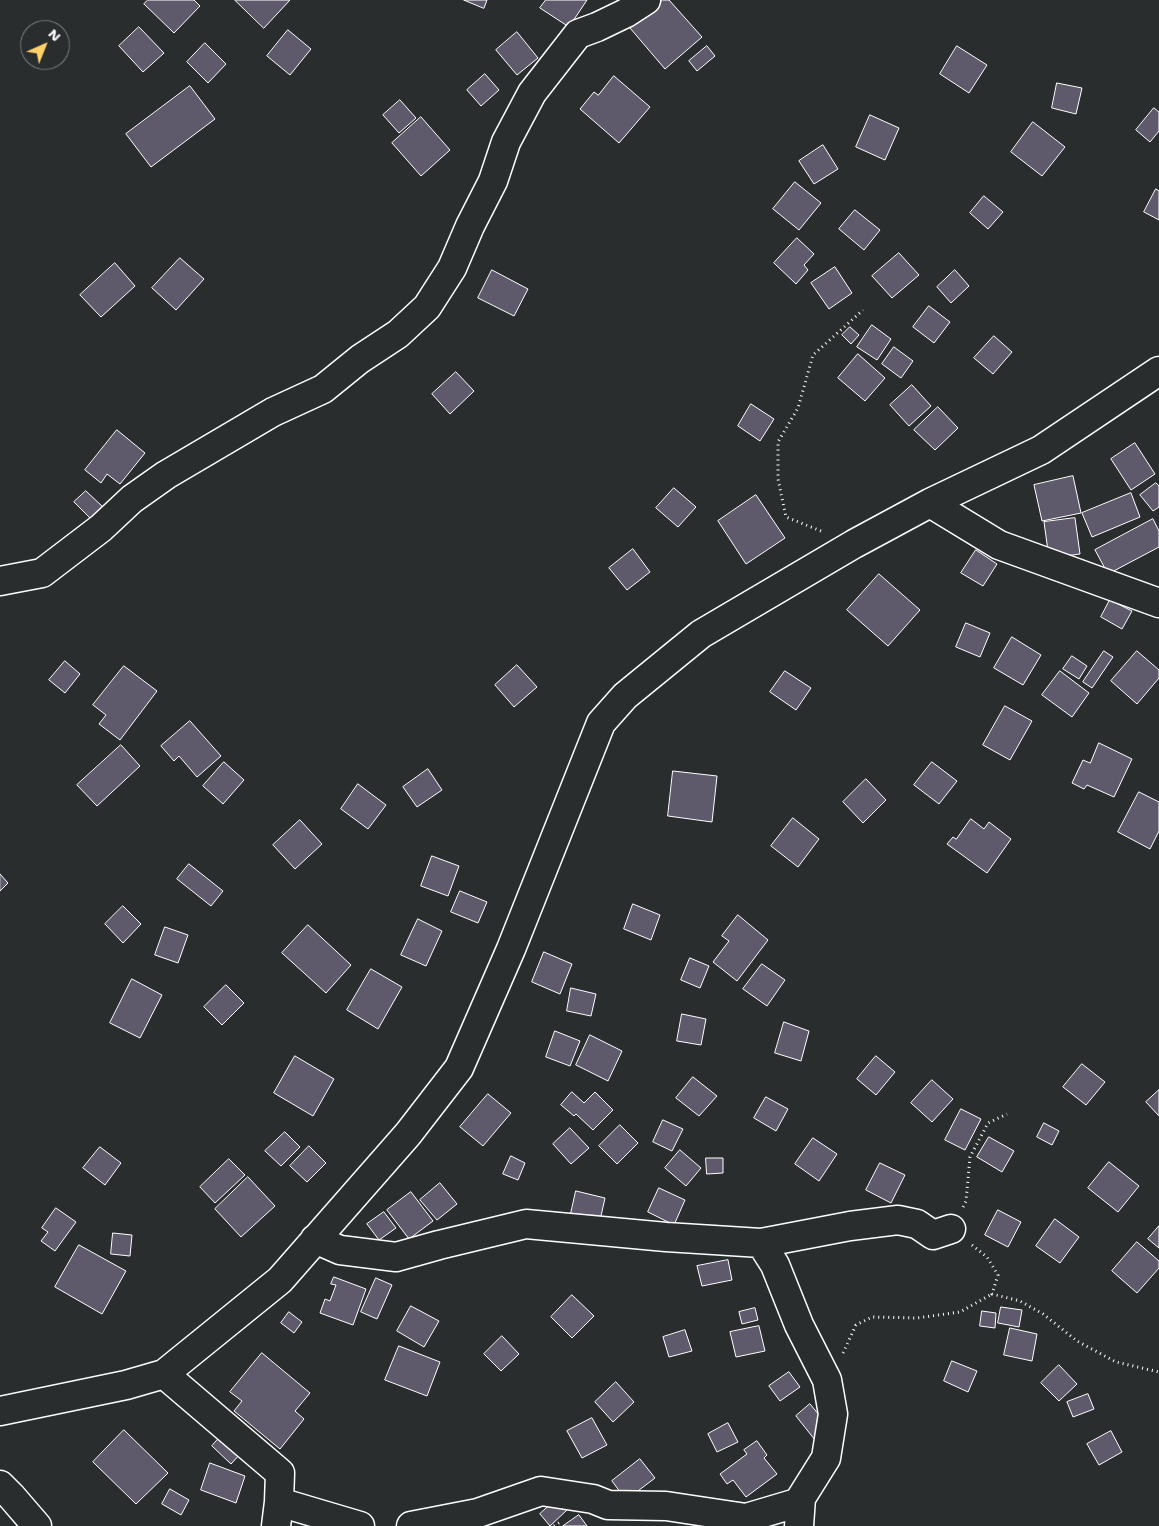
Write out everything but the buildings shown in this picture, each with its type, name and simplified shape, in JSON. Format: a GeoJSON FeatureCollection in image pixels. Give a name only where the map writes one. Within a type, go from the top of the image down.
{"type":"FeatureCollection","features":[{"type":"Feature","properties":{"kind":"street"},"geometry":{"type":"LineString","coordinates":[[0,581],[42,573],[101,528],[132,498],[166,475],[273,412],[322,389],[360,359],[398,334],[427,307],[452,268],[470,226],[493,181],[506,142],[532,93],[578,34],[597,28],[646,0]]}},
{"type":"Feature","properties":{"kind":"street"},"geometry":{"type":"LineString","coordinates":[[0,1411],[126,1385],[164,1374],[280,1280],[408,1134],[459,1068],[514,941],[601,723],[625,696],[701,634],[854,544],[930,503],[1041,450],[1159,371]]}},
{"type":"Feature","properties":{"kind":"street"},"geometry":{"type":"LineString","coordinates":[[930,503],[999,545],[1159,603]]}},
{"type":"Feature","properties":{"kind":"street"},"geometry":{"type":"LineString","coordinates":[[315,1239],[340,1250],[396,1257],[526,1224],[666,1237],[760,1243],[850,1226],[898,1220],[917,1224],[933,1235],[952,1229]]}},
{"type":"Feature","properties":{"kind":"street"},"geometry":{"type":"LineString","coordinates":[[410,1526],[478,1513],[541,1492],[593,1499],[608,1505],[666,1506],[746,1518],[800,1514],[801,1498],[826,1458],[833,1414],[827,1380],[800,1325],[775,1265],[760,1243]]}},
{"type":"Feature","properties":{"kind":"street"},"geometry":{"type":"LineString","coordinates":[[164,1374],[280,1473],[278,1514],[360,1526]]}},
{"type":"Feature","properties":{"kind":"street"},"geometry":{"type":"LineString","coordinates":[[0,1486],[37,1526]]}},
{"type":"Feature","properties":{"kind":"path"},"geometry":{"type":"LineString","coordinates":[[854,544],[786,517],[778,479],[778,442],[798,408],[812,356],[863,310]]}},
{"type":"Feature","properties":{"kind":"path"},"geometry":{"type":"LineString","coordinates":[[992,1294],[998,1274],[987,1257],[952,1229],[966,1201],[970,1157],[988,1123],[1007,1114]]}},
{"type":"Feature","properties":{"kind":"path"},"geometry":{"type":"LineString","coordinates":[[827,1380],[840,1372],[841,1356],[856,1325],[872,1317],[917,1318],[960,1312],[992,1294],[1020,1301],[1043,1314],[1077,1341],[1116,1362],[1159,1372]]}}]}
